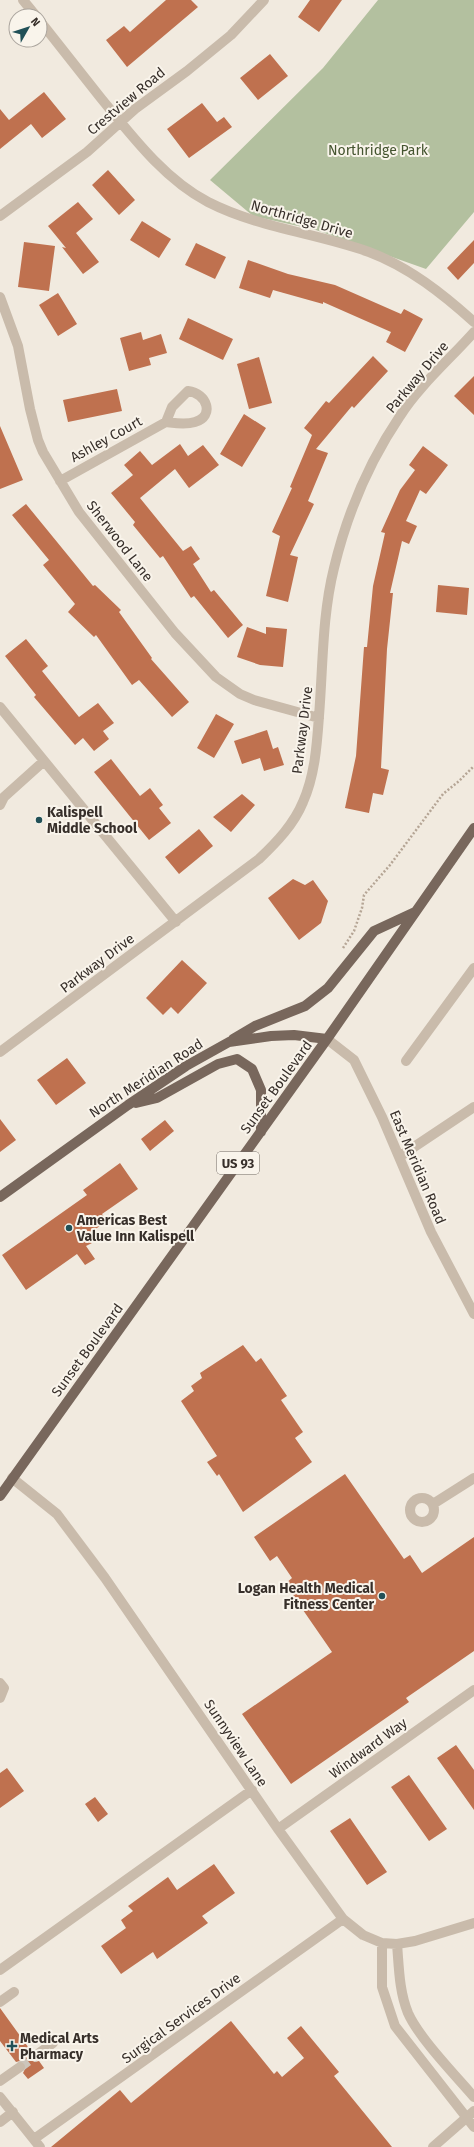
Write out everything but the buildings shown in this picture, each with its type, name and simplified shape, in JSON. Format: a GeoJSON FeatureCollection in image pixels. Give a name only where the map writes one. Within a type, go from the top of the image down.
{"type":"FeatureCollection","features":[{"type":"Feature","properties":{"kind":"main road","name":"Sunset Boulevard"},"geometry":{"type":"LineString","coordinates":[[0,1496],[327,1039],[474,828]]}},
{"type":"Feature","properties":{"kind":"main road"},"geometry":{"type":"LineString","coordinates":[[229,1042],[255,1026],[305,1006],[328,988],[374,931],[416,911]]}},
{"type":"Feature","properties":{"kind":"main road","name":"North Meridian Road"},"geometry":{"type":"LineString","coordinates":[[0,1198],[128,1105],[186,1066],[229,1042],[271,1036],[294,1035],[327,1039]]}},
{"type":"Feature","properties":{"kind":"main road"},"geometry":{"type":"LineString","coordinates":[[128,1105],[157,1098],[218,1064],[238,1059],[252,1069],[261,1090],[261,1132]]}},
{"type":"Feature","properties":{"kind":"street"},"geometry":{"type":"LineString","coordinates":[[23,0],[30,8]]}},
{"type":"Feature","properties":{"kind":"street","name":"Crestview Road"},"geometry":{"type":"LineString","coordinates":[[0,216],[87,152],[152,95],[187,71],[231,35],[264,0]]}},
{"type":"Feature","properties":{"kind":"street","name":"Northridge Drive"},"geometry":{"type":"LineString","coordinates":[[48,31],[121,123],[157,162],[188,190],[207,201],[268,226],[370,253],[408,270],[441,294],[474,322]]}},
{"type":"Feature","properties":{"kind":"street","name":"Sherwood Lane"},"geometry":{"type":"LineString","coordinates":[[0,297],[18,346],[30,409],[38,440],[79,512],[116,561],[174,633],[216,677],[240,694],[254,700],[319,718]]}},
{"type":"Feature","properties":{"kind":"street","name":"Parkway Drive"},"geometry":{"type":"LineString","coordinates":[[0,1052],[259,859],[273,845],[296,817],[303,802],[312,775],[319,718],[327,610],[333,570],[343,533],[356,499],[372,465],[400,415],[474,332]]}},
{"type":"Feature","properties":{"kind":"street","name":"Ashley Court"},"geometry":{"type":"LineString","coordinates":[[60,481],[166,422]]}},
{"type":"Feature","properties":{"kind":"street"},"geometry":{"type":"LineString","coordinates":[[0,707],[176,922]]}},
{"type":"Feature","properties":{"kind":"street"},"geometry":{"type":"LineString","coordinates":[[0,804],[4,798],[44,761]]}},
{"type":"Feature","properties":{"kind":"street"},"geometry":{"type":"LineString","coordinates":[[406,1061],[474,968]]}},
{"type":"Feature","properties":{"kind":"street","name":"East Meridian Road"},"geometry":{"type":"LineString","coordinates":[[327,1039],[354,1060],[399,1157],[431,1232],[474,1314]]}},
{"type":"Feature","properties":{"kind":"street"},"geometry":{"type":"LineString","coordinates":[[399,1157],[474,1107]]}},
{"type":"Feature","properties":{"kind":"street","name":"Sunnyview Lane"},"geometry":{"type":"LineString","coordinates":[[12,1478],[57,1514],[105,1578],[278,1829],[343,1919],[363,1935],[382,1943],[398,1944],[415,1941],[474,1922]]}},
{"type":"Feature","properties":{"kind":"street"},"geometry":{"type":"LineString","coordinates":[[433,1504],[474,1478]]}},
{"type":"Feature","properties":{"kind":"street"},"geometry":{"type":"LineString","coordinates":[[0,1683],[4,1688],[0,1698]]}},
{"type":"Feature","properties":{"kind":"street","name":"Windward Way"},"geometry":{"type":"LineString","coordinates":[[278,1829],[474,1690]]}},
{"type":"Feature","properties":{"kind":"street"},"geometry":{"type":"LineString","coordinates":[[0,1970],[252,1790]]}},
{"type":"Feature","properties":{"kind":"street","name":"Surgical Services Drive"},"geometry":{"type":"LineString","coordinates":[[37,2143],[343,1919]]}},
{"type":"Feature","properties":{"kind":"street"},"geometry":{"type":"LineString","coordinates":[[382,1943],[382,1987],[395,2026],[470,2114],[474,2127]]}},
{"type":"Feature","properties":{"kind":"street"},"geometry":{"type":"LineString","coordinates":[[398,1944],[400,1981],[409,2014],[417,2028],[474,2098]]}},
{"type":"Feature","properties":{"kind":"street"},"geometry":{"type":"LineString","coordinates":[[0,2002],[14,1992]]}},
{"type":"Feature","properties":{"kind":"street"},"geometry":{"type":"LineString","coordinates":[[36,2056],[53,2043]]}},
{"type":"Feature","properties":{"kind":"street"},"geometry":{"type":"LineString","coordinates":[[0,2081],[20,2067]]}},
{"type":"Feature","properties":{"kind":"street"},"geometry":{"type":"LineString","coordinates":[[0,2097],[37,2143]]}},
{"type":"Feature","properties":{"kind":"street"},"geometry":{"type":"LineString","coordinates":[[0,2122],[12,2112]]}},
{"type":"Feature","properties":{"kind":"street"},"geometry":{"type":"LineString","coordinates":[[433,2147],[470,2114]]}},
{"type":"Feature","properties":{"kind":"path"},"geometry":{"type":"LineString","coordinates":[[340,951],[354,931],[362,908],[364,895],[390,865],[443,794],[474,766]]}},
{"type":"Feature","properties":{"kind":"green space","name":"Northridge Park"},"geometry":{"type":"Polygon","coordinates":[[[378,0],[474,0],[474,212],[426,269],[316,230],[253,216],[210,180],[323,68],[378,0]]]}},
{"type":"Feature","properties":{"kind":"tunnel"},"geometry":{"type":"LineString","coordinates":[[20,2067],[35,2056]]}},
{"type":"Feature","properties":{"kind":"place","name":"Kalispell Middle School"},"geometry":{"type":"Point","coordinates":[39,820]}},
{"type":"Feature","properties":{"kind":"place","name":"Americas Best Value Inn Kalispell"},"geometry":{"type":"Point","coordinates":[69,1228]}},
{"type":"Feature","properties":{"kind":"place","name":"Logan Health Medical Fitness Center"},"geometry":{"type":"Point","coordinates":[382,1596]}},
{"type":"Feature","properties":{"kind":"place","name":"Medical Arts Pharmacy"},"geometry":{"type":"Point","coordinates":[12,2046]}}]}
